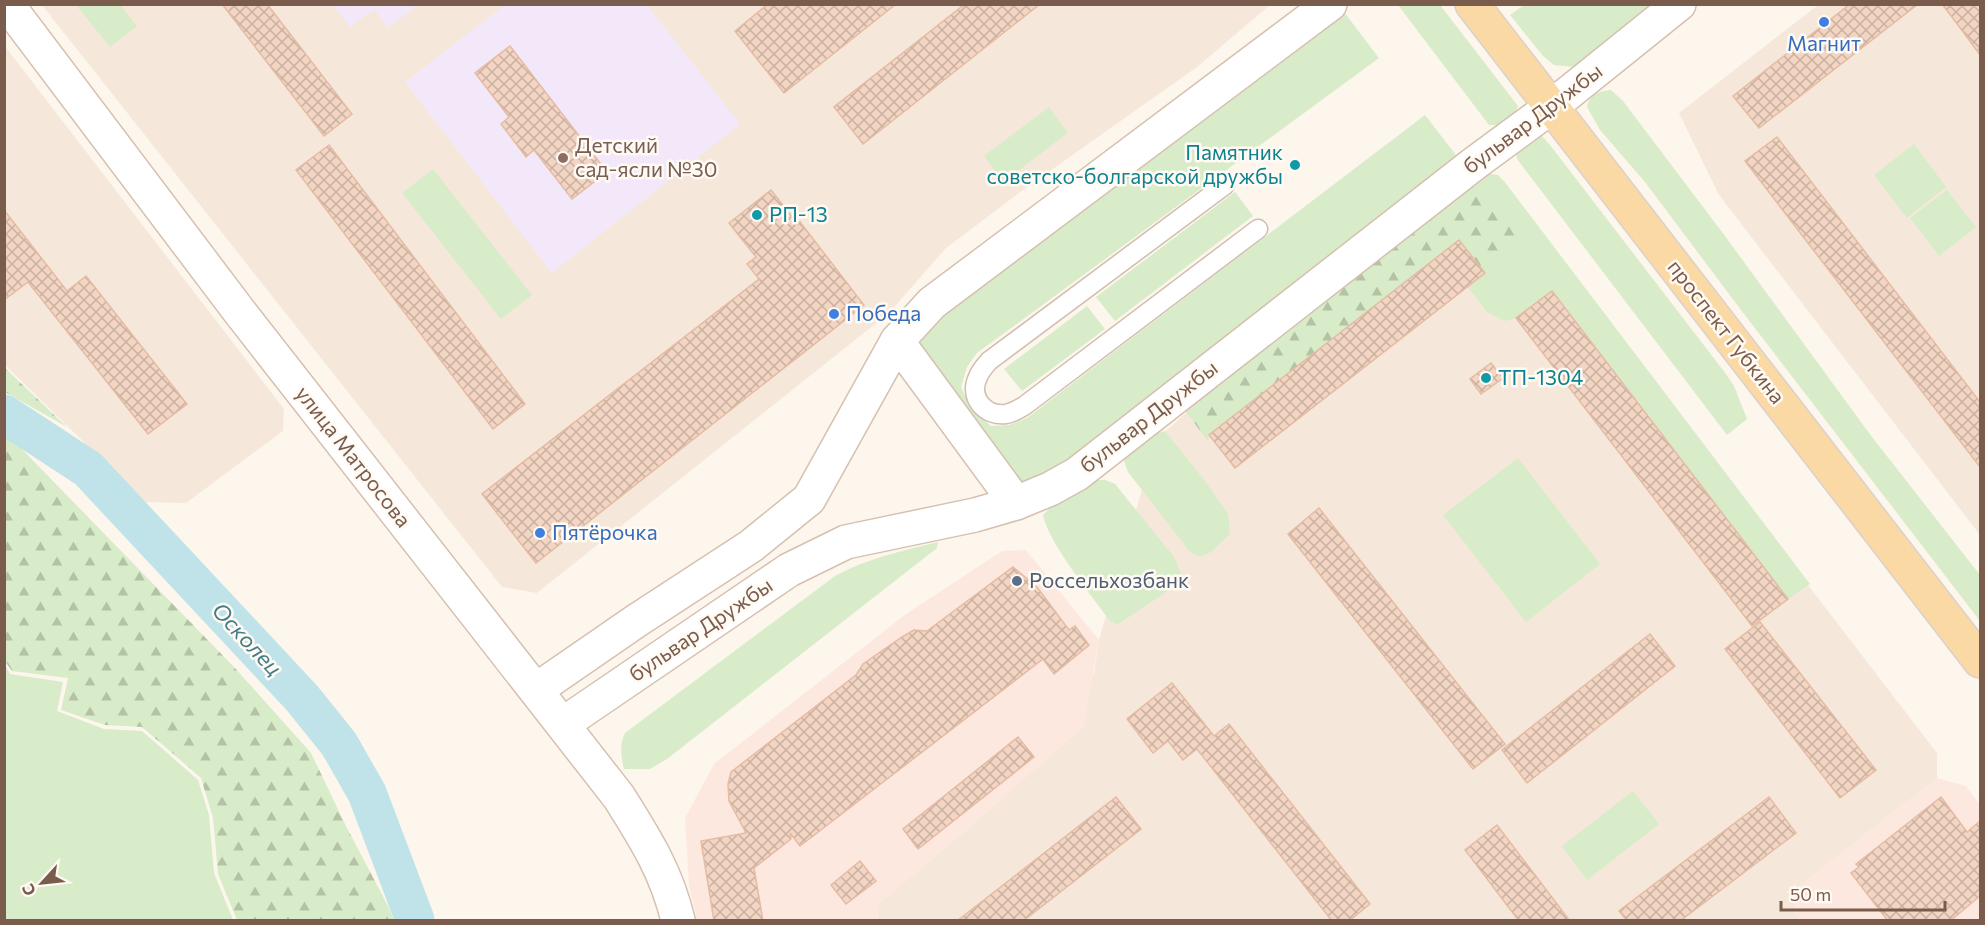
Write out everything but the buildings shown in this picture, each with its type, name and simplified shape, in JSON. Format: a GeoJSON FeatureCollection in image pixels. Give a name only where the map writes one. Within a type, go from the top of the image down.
{"type":"FeatureCollection","features":[{"type":"Feature","properties":{"kind":"main road","name":"улица Матросова"},"geometry":{"type":"LineString","coordinates":[[7,4],[232,302],[619,797],[659,863],[670,890],[678,921]]}},
{"type":"Feature","properties":{"kind":"main road","name":"бульвар Дружбы"},"geometry":{"type":"LineString","coordinates":[[536,690],[751,546],[809,499],[897,341],[932,303],[1330,4]]}},
{"type":"Feature","properties":{"kind":"main road","name":"проспект Губкина"},"geometry":{"type":"LineString","coordinates":[[1472,4],[1980,661]]}},
{"type":"Feature","properties":{"kind":"main road","name":"бульвар Дружбы"},"geometry":{"type":"LineString","coordinates":[[563,724],[789,570],[846,542],[1016,503],[1050,489],[1077,474],[1551,107],[1679,4]]}},
{"type":"Feature","properties":{"kind":"main road"},"geometry":{"type":"LineString","coordinates":[[897,341],[1016,503]]}},
{"type":"Feature","properties":{"kind":"street"},"geometry":{"type":"LineString","coordinates":[[1225,184],[989,361],[978,376],[974,389],[979,404],[992,414],[1008,414],[1024,406],[1258,229]]}},
{"type":"Feature","properties":{"kind":"shaded area"},"geometry":{"type":"Polygon","coordinates":[[[42,5],[1270,5],[1197,67],[1023,190],[945,249],[889,313],[537,593],[502,587],[42,5]]]}},
{"type":"Feature","properties":{"kind":"shaded area"},"geometry":{"type":"Polygon","coordinates":[[[333,5],[418,5],[388,28],[374,9],[350,27],[333,5]]]}},
{"type":"Feature","properties":{"kind":"shaded area"},"geometry":{"type":"Polygon","coordinates":[[[505,5],[647,5],[740,124],[552,273],[405,82],[505,5]]]}},
{"type":"Feature","properties":{"kind":"shaded area"},"geometry":{"type":"Polygon","coordinates":[[[1818,5],[1980,5],[1980,535],[1719,195],[1679,113],[1818,5]]]}},
{"type":"Feature","properties":{"kind":"shaded area"},"geometry":{"type":"Polygon","coordinates":[[[4,45],[284,409],[283,431],[186,503],[145,502],[5,365],[4,45]]]}},
{"type":"Feature","properties":{"kind":"shaded area"},"geometry":{"type":"Polygon","coordinates":[[[1502,187],[1937,753],[1937,778],[1797,888],[1795,914],[1800,920],[878,920],[877,905],[986,813],[1094,674],[1099,640],[1156,440],[1197,403],[1502,187]]]}},
{"type":"Feature","properties":{"kind":"shaded area"},"geometry":{"type":"Polygon","coordinates":[[[1026,550],[1099,640],[1084,726],[877,905],[878,920],[697,920],[689,885],[685,818],[714,764],[906,614],[1002,551],[1026,550]]]}},
{"type":"Feature","properties":{"kind":"shaded area"},"geometry":{"type":"Polygon","coordinates":[[[1937,778],[1966,786],[1980,805],[1980,920],[1800,920],[1795,914],[1797,888],[1937,778]]]}},
{"type":"Feature","properties":{"kind":"green space"},"geometry":{"type":"Polygon","coordinates":[[[76,5],[120,5],[137,26],[110,47],[76,5]]]}},
{"type":"Feature","properties":{"kind":"green space"},"geometry":{"type":"Polygon","coordinates":[[[1398,5],[1440,5],[1518,106],[1510,119],[1500,125],[1489,125],[1398,5]]]}},
{"type":"Feature","properties":{"kind":"green space"},"geometry":{"type":"Polygon","coordinates":[[[1524,5],[1662,5],[1591,59],[1573,67],[1554,65],[1543,56],[1510,15],[1524,5]]]}},
{"type":"Feature","properties":{"kind":"green space"},"geometry":{"type":"Polygon","coordinates":[[[1344,12],[1379,58],[977,353],[967,367],[961,387],[972,410],[991,426],[1009,425],[1027,418],[1425,115],[1459,159],[1063,466],[1015,487],[914,347],[931,326],[952,307],[998,275],[1344,12]]]}},
{"type":"Feature","properties":{"kind":"green space"},"geometry":{"type":"Polygon","coordinates":[[[1611,90],[1623,101],[1872,437],[1980,575],[1980,621],[1645,182],[1600,130],[1587,107],[1590,99],[1596,94],[1611,90]]]}},
{"type":"Feature","properties":{"kind":"green space"},"geometry":{"type":"Polygon","coordinates":[[[1049,107],[1068,133],[1003,182],[984,156],[1049,107]]]}},
{"type":"Feature","properties":{"kind":"green space"},"geometry":{"type":"Polygon","coordinates":[[[1536,135],[1542,136],[1550,145],[1734,386],[1747,419],[1727,435],[1517,159],[1516,152],[1536,135]]]}},
{"type":"Feature","properties":{"kind":"green space"},"geometry":{"type":"Polygon","coordinates":[[[1914,144],[1946,187],[1907,218],[1874,175],[1914,144]]]}},
{"type":"Feature","properties":{"kind":"green space"},"geometry":{"type":"Polygon","coordinates":[[[433,169],[532,295],[501,319],[402,193],[433,169]]]}},
{"type":"Feature","properties":{"kind":"green space"},"geometry":{"type":"Polygon","coordinates":[[[1485,173],[1498,175],[1504,181],[1810,584],[1788,599],[1552,291],[1516,318],[1505,321],[1487,312],[1467,286],[1522,247],[1468,183],[1485,173]]]}},
{"type":"Feature","properties":{"kind":"green space"},"geometry":{"type":"Polygon","coordinates":[[[1468,183],[1483,187],[1515,229],[1522,247],[1485,273],[1459,240],[1209,435],[1208,441],[1186,412],[1186,406],[1468,183]]]}},
{"type":"Feature","properties":{"kind":"green space"},"geometry":{"type":"Polygon","coordinates":[[[1947,190],[1976,227],[1939,256],[1910,218],[1947,190]]]}},
{"type":"Feature","properties":{"kind":"green space"},"geometry":{"type":"Polygon","coordinates":[[[1235,192],[1253,216],[1115,321],[1096,297],[1235,192]]]}},
{"type":"Feature","properties":{"kind":"green space"},"geometry":{"type":"Polygon","coordinates":[[[1087,306],[1105,329],[1022,391],[1004,369],[1087,306]]]}},
{"type":"Feature","properties":{"kind":"green space"},"geometry":{"type":"Polygon","coordinates":[[[5,368],[67,427],[5,392],[5,368]]]}},
{"type":"Feature","properties":{"kind":"green space"},"geometry":{"type":"Polygon","coordinates":[[[1165,431],[1228,514],[1230,534],[1211,552],[1201,557],[1191,553],[1128,472],[1124,461],[1131,450],[1141,442],[1165,431]]]}},
{"type":"Feature","properties":{"kind":"green space"},"geometry":{"type":"Polygon","coordinates":[[[4,438],[14,441],[234,667],[311,753],[394,920],[237,920],[218,874],[213,818],[201,778],[142,727],[105,725],[61,710],[68,678],[12,671],[4,660],[4,438]]]}},
{"type":"Feature","properties":{"kind":"green space"},"geometry":{"type":"Polygon","coordinates":[[[1518,458],[1600,564],[1526,622],[1443,515],[1518,458]]]}},
{"type":"Feature","properties":{"kind":"green space"},"geometry":{"type":"Polygon","coordinates":[[[1095,480],[1105,480],[1115,484],[1174,557],[1182,576],[1175,586],[1117,625],[1109,620],[1072,569],[1053,540],[1043,515],[1050,508],[1095,480]]]}},
{"type":"Feature","properties":{"kind":"green space"},"geometry":{"type":"Polygon","coordinates":[[[938,542],[937,548],[667,759],[650,769],[624,769],[621,751],[625,733],[835,576],[873,560],[938,542]]]}},
{"type":"Feature","properties":{"kind":"green space"},"geometry":{"type":"Polygon","coordinates":[[[5,665],[10,674],[63,682],[57,711],[104,729],[142,731],[198,780],[209,815],[214,873],[233,920],[5,920],[5,665]]]}},
{"type":"Feature","properties":{"kind":"green space"},"geometry":{"type":"Polygon","coordinates":[[[1633,791],[1659,824],[1587,880],[1562,846],[1633,791]]]}},
{"type":"Feature","properties":{"kind":"waterway","name":"Осколец"},"geometry":{"type":"LineString","coordinates":[[4,414],[88,469],[302,698],[339,744],[367,793],[415,920]]}},
{"type":"Feature","properties":{"kind":"place","name":"Магнит"},"geometry":{"type":"Point","coordinates":[1824,22]}},
{"type":"Feature","properties":{"kind":"place","name":"Детский сад-ясли №30"},"geometry":{"type":"Point","coordinates":[563,158]}},
{"type":"Feature","properties":{"kind":"place","name":"Памятник советско-болгарской дружбы"},"geometry":{"type":"Point","coordinates":[1295,165]}},
{"type":"Feature","properties":{"kind":"place","name":"РП-13"},"geometry":{"type":"Point","coordinates":[757,215]}},
{"type":"Feature","properties":{"kind":"place","name":"Победа"},"geometry":{"type":"Point","coordinates":[834,314]}},
{"type":"Feature","properties":{"kind":"place","name":"ТП-1304"},"geometry":{"type":"Point","coordinates":[1486,378]}},
{"type":"Feature","properties":{"kind":"place","name":"Пятёрочка"},"geometry":{"type":"Point","coordinates":[540,533]}},
{"type":"Feature","properties":{"kind":"place","name":"Россельхозбанк"},"geometry":{"type":"Point","coordinates":[1017,581]}}]}
